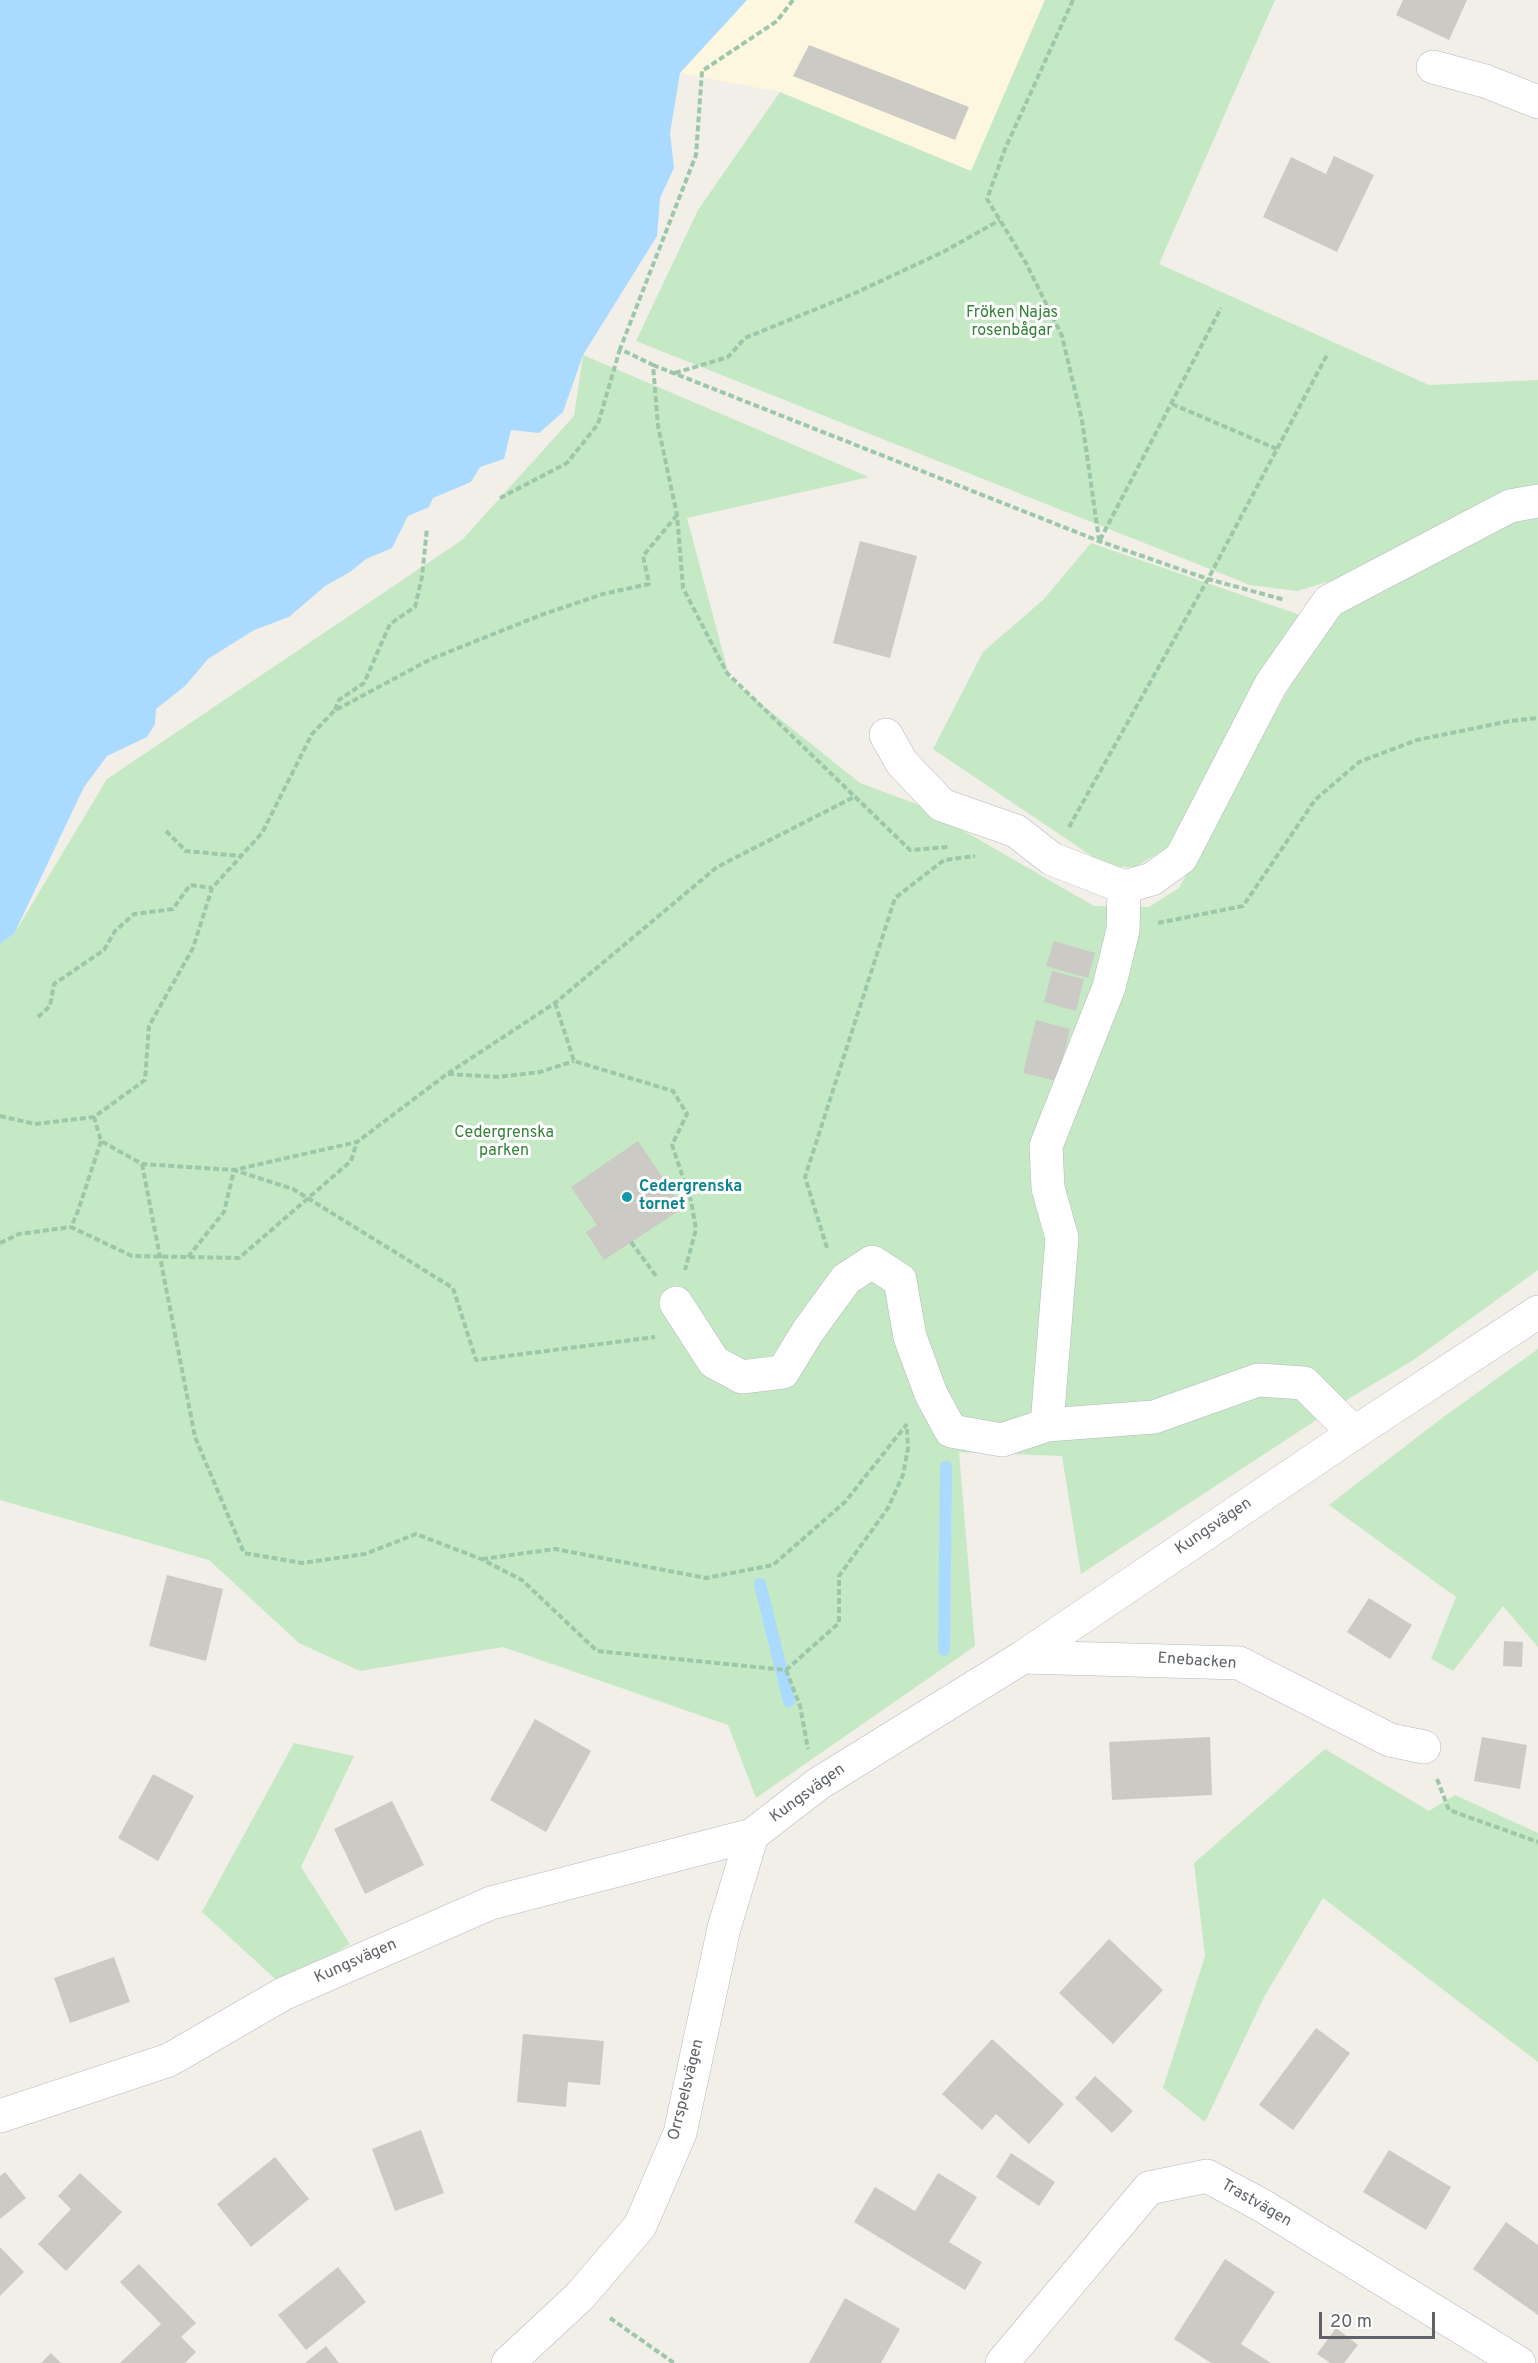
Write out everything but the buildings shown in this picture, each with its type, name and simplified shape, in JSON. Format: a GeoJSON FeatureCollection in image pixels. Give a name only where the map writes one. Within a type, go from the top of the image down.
{"type":"FeatureCollection","features":[{"type":"Feature","properties":{"kind":"street"},"geometry":{"type":"LineString","coordinates":[[1433,68],[1485,81],[1538,102]]}},
{"type":"Feature","properties":{"kind":"street"},"geometry":{"type":"LineString","coordinates":[[886,735],[902,763],[942,805],[1016,831],[1052,859],[1124,887],[1152,879],[1181,858],[1271,684],[1329,601],[1510,506],[1538,501]]}},
{"type":"Feature","properties":{"kind":"street"},"geometry":{"type":"LineString","coordinates":[[1047,1425],[1062,1238],[1048,1188],[1046,1146],[1109,987],[1123,930],[1124,887]]}},
{"type":"Feature","properties":{"kind":"street"},"geometry":{"type":"LineString","coordinates":[[676,1303],[714,1362],[742,1377],[783,1372],[808,1331],[846,1279],[872,1262],[900,1280],[910,1337],[931,1394],[951,1431],[1002,1440],[1047,1425],[1154,1417],[1258,1380],[1304,1383],[1354,1433]]}},
{"type":"Feature","properties":{"kind":"street","name":"Kungsvägen"},"geometry":{"type":"LineString","coordinates":[[0,2116],[169,2060],[283,1994],[491,1903],[752,1835],[818,1784],[1023,1657],[1354,1433],[1538,1312]]}},
{"type":"Feature","properties":{"kind":"street","name":"Enebacken"},"geometry":{"type":"LineString","coordinates":[[1023,1657],[1239,1663],[1390,1740],[1424,1746]]}},
{"type":"Feature","properties":{"kind":"street","name":"Orrspelsvägen"},"geometry":{"type":"LineString","coordinates":[[508,2363],[580,2296],[640,2226],[680,2133],[724,1928],[752,1835]]}},
{"type":"Feature","properties":{"kind":"street","name":"Trastvägen"},"geometry":{"type":"LineString","coordinates":[[1002,2363],[1149,2188],[1207,2176],[1273,2212],[1519,2363]]}},
{"type":"Feature","properties":{"kind":"path"},"geometry":{"type":"LineString","coordinates":[[500,498],[567,463],[598,424],[620,350],[696,155],[702,71],[777,21],[793,0]]}},
{"type":"Feature","properties":{"kind":"path"},"geometry":{"type":"LineString","coordinates":[[1072,0],[1005,149],[987,199],[1026,262],[1062,336],[1082,420],[1099,541]]}},
{"type":"Feature","properties":{"kind":"path"},"geometry":{"type":"LineString","coordinates":[[674,374],[728,357],[745,338],[853,294],[943,252],[1000,220]]}},
{"type":"Feature","properties":{"kind":"path"},"geometry":{"type":"LineString","coordinates":[[1099,541],[1221,308]]}},
{"type":"Feature","properties":{"kind":"path"},"geometry":{"type":"LineString","coordinates":[[620,350],[674,374],[1099,541],[1208,579],[1300,604],[1329,601]]}},
{"type":"Feature","properties":{"kind":"path"},"geometry":{"type":"LineString","coordinates":[[1052,859],[1208,579],[1328,353]]}},
{"type":"Feature","properties":{"kind":"path"},"geometry":{"type":"LineString","coordinates":[[234,1170],[357,1142],[447,1074],[555,1003],[717,867],[856,796],[727,673],[683,588],[677,515],[658,426],[653,365]]}},
{"type":"Feature","properties":{"kind":"path"},"geometry":{"type":"LineString","coordinates":[[1172,404],[1277,450]]}},
{"type":"Feature","properties":{"kind":"path"},"geometry":{"type":"LineString","coordinates":[[0,1116],[35,1124],[94,1117],[145,1080],[149,1026],[193,948],[212,888],[262,832],[312,734],[334,711],[431,659],[453,650],[541,615],[593,598],[649,584],[644,556],[677,515]]}},
{"type":"Feature","properties":{"kind":"path"},"geometry":{"type":"LineString","coordinates":[[334,711],[339,700],[364,683],[390,624],[415,607],[422,577],[428,528]]}},
{"type":"Feature","properties":{"kind":"path"},"geometry":{"type":"LineString","coordinates":[[1123,930],[1243,906],[1315,800],[1359,762],[1417,740],[1510,721],[1538,718]]}},
{"type":"Feature","properties":{"kind":"path"},"geometry":{"type":"LineString","coordinates":[[166,831],[186,851],[240,856]]}},
{"type":"Feature","properties":{"kind":"path"},"geometry":{"type":"LineString","coordinates":[[839,1288],[806,1177],[895,898],[944,860],[979,856]]}},
{"type":"Feature","properties":{"kind":"path"},"geometry":{"type":"LineString","coordinates":[[38,1017],[50,1006],[54,984],[104,950],[115,931],[134,914],[173,909],[190,885],[212,888]]}},
{"type":"Feature","properties":{"kind":"path"},"geometry":{"type":"LineString","coordinates":[[555,1003],[574,1061]]}},
{"type":"Feature","properties":{"kind":"path"},"geometry":{"type":"LineString","coordinates":[[447,1074],[498,1077],[540,1072],[574,1061],[673,1091],[687,1114],[672,1145],[691,1201],[696,1229],[676,1303]]}},
{"type":"Feature","properties":{"kind":"path"},"geometry":{"type":"LineString","coordinates":[[71,1227],[101,1141],[94,1117]]}},
{"type":"Feature","properties":{"kind":"path"},"geometry":{"type":"LineString","coordinates":[[101,1141],[142,1164],[234,1170],[293,1189],[453,1288],[476,1360],[694,1332]]}},
{"type":"Feature","properties":{"kind":"path"},"geometry":{"type":"LineString","coordinates":[[0,1243],[19,1234],[71,1227],[132,1256],[238,1258],[351,1161],[357,1142]]}},
{"type":"Feature","properties":{"kind":"path"},"geometry":{"type":"LineString","coordinates":[[142,1164],[195,1437],[244,1553],[302,1563],[364,1554],[416,1534],[482,1559],[522,1580],[597,1651],[786,1670],[839,1623],[839,1576],[888,1508],[903,1475],[908,1448],[907,1423]]}},
{"type":"Feature","properties":{"kind":"path"},"geometry":{"type":"LineString","coordinates":[[188,1257],[224,1212],[234,1170]]}},
{"type":"Feature","properties":{"kind":"path"},"geometry":{"type":"LineString","coordinates":[[631,1242],[652,1271]]}},
{"type":"Feature","properties":{"kind":"path"},"geometry":{"type":"LineString","coordinates":[[482,1559],[555,1549],[706,1578],[773,1564],[845,1502],[931,1394]]}},
{"type":"Feature","properties":{"kind":"path"},"geometry":{"type":"LineString","coordinates":[[786,1670],[800,1706],[809,1754]]}},
{"type":"Feature","properties":{"kind":"path"},"geometry":{"type":"LineString","coordinates":[[1424,1746],[1449,1810],[1538,1842]]}},
{"type":"Feature","properties":{"kind":"path"},"geometry":{"type":"LineString","coordinates":[[580,2296],[674,2363]]}},
{"type":"Feature","properties":{"kind":"shaded area"},"geometry":{"type":"Polygon","coordinates":[[[747,0],[1045,0],[971,171],[780,92],[680,73],[747,0]]]}},
{"type":"Feature","properties":{"kind":"green space","name":"Fröken Najas rosenbågar"},"geometry":{"type":"Polygon","coordinates":[[[1045,0],[1275,0],[1159,264],[1429,385],[1538,380],[1538,495],[1358,573],[1297,591],[1250,585],[636,341],[698,210],[780,92],[971,171],[1045,0]]]}},
{"type":"Feature","properties":{"kind":"green space","name":"Cedergrenska parken"},"geometry":{"type":"Polygon","coordinates":[[[583,355],[869,477],[687,518],[730,679],[860,783],[919,805],[1094,906],[1149,907],[1179,888],[1312,646],[1348,606],[1538,506],[1538,1270],[1412,1361],[1353,1396],[1081,1574],[1062,1456],[959,1452],[975,1646],[756,1798],[728,1725],[503,1647],[360,1671],[299,1643],[209,1560],[0,1500],[0,944],[14,934],[107,779],[462,540],[574,416],[583,355]]]}},
{"type":"Feature","properties":{"kind":"green space"},"geometry":{"type":"Polygon","coordinates":[[[1091,543],[1300,615],[1176,842],[1136,867],[1108,867],[933,749],[983,652],[1043,600],[1091,543]]]}},
{"type":"Feature","properties":{"kind":"green space"},"geometry":{"type":"Polygon","coordinates":[[[1538,1349],[1538,1647],[1503,1606],[1453,1671],[1431,1659],[1456,1597],[1329,1505],[1442,1418],[1538,1349]]]}},
{"type":"Feature","properties":{"kind":"green space"},"geometry":{"type":"Polygon","coordinates":[[[294,1743],[354,1756],[301,1867],[350,1944],[282,1985],[202,1912],[294,1743]]]}},
{"type":"Feature","properties":{"kind":"green space"},"geometry":{"type":"Polygon","coordinates":[[[1325,1749],[1429,1811],[1455,1795],[1538,1833],[1538,2062],[1323,1898],[1264,1997],[1205,2122],[1163,2088],[1205,1956],[1194,1863],[1325,1749]]]}},
{"type":"Feature","properties":{"kind":"water"},"geometry":{"type":"Polygon","coordinates":[[[0,0],[747,0],[680,73],[670,133],[674,168],[660,198],[657,236],[583,355],[563,412],[539,433],[511,430],[504,459],[480,467],[471,482],[433,498],[429,507],[408,516],[392,548],[366,559],[350,572],[325,586],[289,617],[254,630],[208,659],[185,686],[156,709],[155,724],[147,737],[107,756],[84,787],[14,934],[0,944],[0,0]]]}},
{"type":"Feature","properties":{"kind":"waterway"},"geometry":{"type":"LineString","coordinates":[[944,1650],[946,1467]]}},
{"type":"Feature","properties":{"kind":"waterway"},"geometry":{"type":"LineString","coordinates":[[760,1584],[789,1701]]}},
{"type":"Feature","properties":{"kind":"place","name":"Cedergrenska tornet"},"geometry":{"type":"Point","coordinates":[627,1197]}}]}
